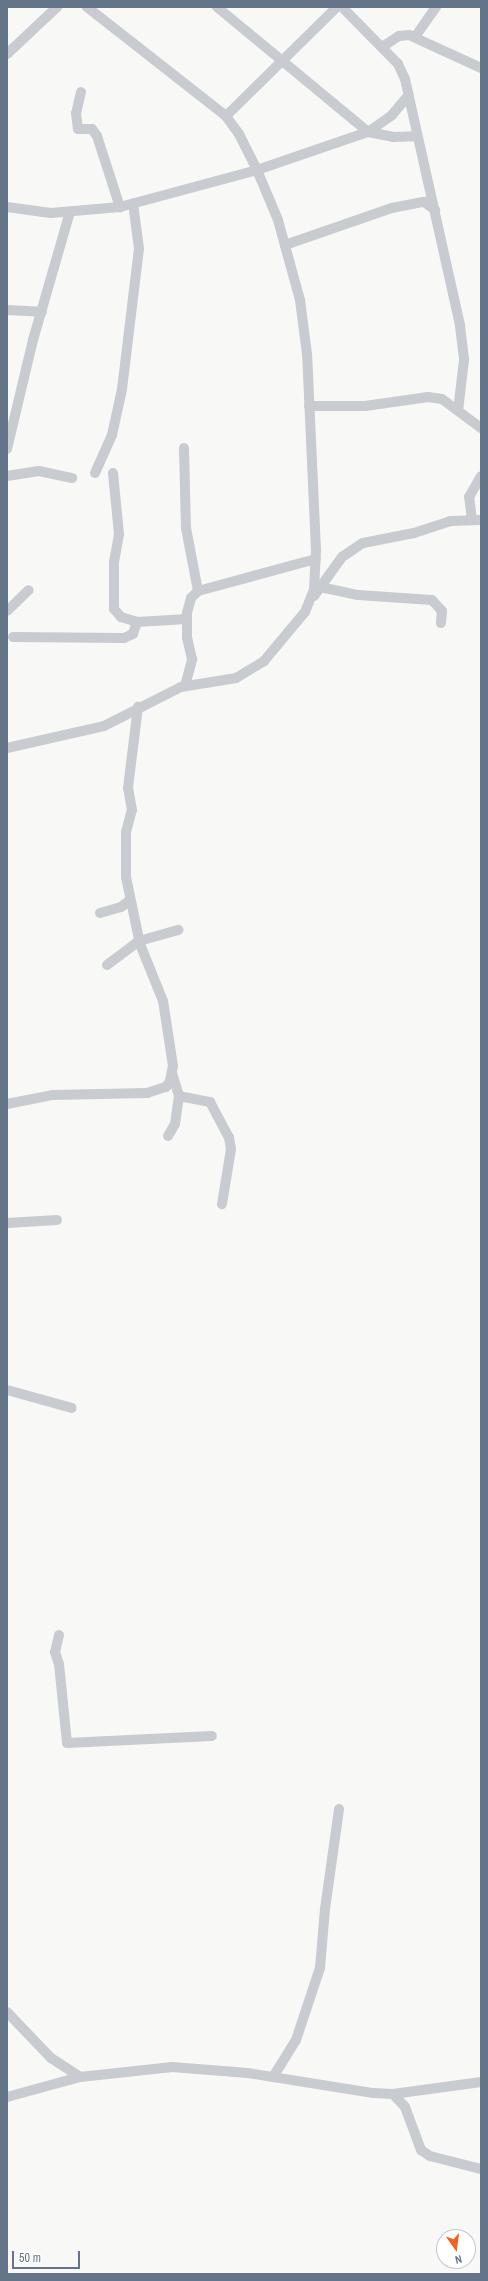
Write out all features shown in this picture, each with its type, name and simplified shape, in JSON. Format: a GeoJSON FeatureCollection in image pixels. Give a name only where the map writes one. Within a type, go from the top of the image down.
{"type":"FeatureCollection","features":[{"type":"Feature","properties":{"kind":"street"},"geometry":{"type":"LineString","coordinates":[[7,54],[58,7]]}},
{"type":"Feature","properties":{"kind":"street"},"geometry":{"type":"LineString","coordinates":[[87,7],[98,10],[226,116],[239,134],[257,170],[285,245],[303,319],[309,406],[316,559],[312,599]]}},
{"type":"Feature","properties":{"kind":"street"},"geometry":{"type":"LineString","coordinates":[[217,7],[368,132],[393,137],[416,136]]}},
{"type":"Feature","properties":{"kind":"street"},"geometry":{"type":"LineString","coordinates":[[226,116],[337,7]]}},
{"type":"Feature","properties":{"kind":"street"},"geometry":{"type":"LineString","coordinates":[[342,7],[398,64],[409,95],[416,136],[434,210],[463,346],[458,411]]}},
{"type":"Feature","properties":{"kind":"street"},"geometry":{"type":"LineString","coordinates":[[415,37],[436,7]]}},
{"type":"Feature","properties":{"kind":"street"},"geometry":{"type":"LineString","coordinates":[[382,47],[404,34],[415,37],[481,68]]}},
{"type":"Feature","properties":{"kind":"street"},"geometry":{"type":"LineString","coordinates":[[81,92],[76,113],[78,129],[92,129],[97,136],[120,207]]}},
{"type":"Feature","properties":{"kind":"street"},"geometry":{"type":"LineString","coordinates":[[7,208],[70,212],[120,207],[257,170],[368,132],[392,115],[409,95]]}},
{"type":"Feature","properties":{"kind":"street"},"geometry":{"type":"LineString","coordinates":[[285,245],[392,208],[424,202],[434,210]]}},
{"type":"Feature","properties":{"kind":"street"},"geometry":{"type":"LineString","coordinates":[[95,473],[112,436],[122,389],[139,249],[133,203]]}},
{"type":"Feature","properties":{"kind":"street"},"geometry":{"type":"LineString","coordinates":[[7,449],[42,312],[70,212]]}},
{"type":"Feature","properties":{"kind":"street"},"geometry":{"type":"LineString","coordinates":[[7,310],[42,312]]}},
{"type":"Feature","properties":{"kind":"street"},"geometry":{"type":"LineString","coordinates":[[309,406],[365,406],[428,397],[446,401],[481,428]]}},
{"type":"Feature","properties":{"kind":"street"},"geometry":{"type":"LineString","coordinates":[[184,448],[186,528],[198,590]]}},
{"type":"Feature","properties":{"kind":"street"},"geometry":{"type":"LineString","coordinates":[[7,476],[39,471],[72,478]]}},
{"type":"Feature","properties":{"kind":"street"},"geometry":{"type":"LineString","coordinates":[[112,473],[119,534],[114,562],[114,609],[121,618],[137,622],[187,619]]}},
{"type":"Feature","properties":{"kind":"street"},"geometry":{"type":"LineString","coordinates":[[7,748],[104,726],[138,707],[185,686],[222,682],[256,667],[264,661],[312,599],[342,557],[363,543],[422,531],[450,522],[477,520],[469,497],[481,476]]}},
{"type":"Feature","properties":{"kind":"street"},"geometry":{"type":"LineString","coordinates":[[185,686],[192,659],[187,619],[190,602],[198,590],[316,559]]}},
{"type":"Feature","properties":{"kind":"street"},"geometry":{"type":"LineString","coordinates":[[320,587],[358,595],[436,602],[442,610],[442,623]]}},
{"type":"Feature","properties":{"kind":"street"},"geometry":{"type":"LineString","coordinates":[[7,612],[29,590]]}},
{"type":"Feature","properties":{"kind":"street"},"geometry":{"type":"LineString","coordinates":[[13,637],[124,638],[133,634],[137,622]]}},
{"type":"Feature","properties":{"kind":"street"},"geometry":{"type":"LineString","coordinates":[[138,707],[128,788],[132,810],[126,832],[126,877],[139,941],[154,986],[162,1001],[172,1072],[179,1096],[175,1124],[168,1136]]}},
{"type":"Feature","properties":{"kind":"street"},"geometry":{"type":"LineString","coordinates":[[100,913],[121,907],[130,900]]}},
{"type":"Feature","properties":{"kind":"street"},"geometry":{"type":"LineString","coordinates":[[107,966],[139,941],[178,930]]}},
{"type":"Feature","properties":{"kind":"street"},"geometry":{"type":"LineString","coordinates":[[7,1104],[53,1095],[147,1093],[166,1087],[172,1072]]}},
{"type":"Feature","properties":{"kind":"street"},"geometry":{"type":"LineString","coordinates":[[179,1096],[210,1102],[229,1137],[231,1149],[222,1204]]}},
{"type":"Feature","properties":{"kind":"street"},"geometry":{"type":"LineString","coordinates":[[7,1222],[57,1220]]}},
{"type":"Feature","properties":{"kind":"street"},"geometry":{"type":"LineString","coordinates":[[7,1390],[72,1408]]}},
{"type":"Feature","properties":{"kind":"street"},"geometry":{"type":"LineString","coordinates":[[59,1635],[55,1652],[59,1664],[67,1743],[212,1736]]}},
{"type":"Feature","properties":{"kind":"street"},"geometry":{"type":"LineString","coordinates":[[273,2077],[296,2040],[320,1968],[325,1908],[339,1810]]}},
{"type":"Feature","properties":{"kind":"street"},"geometry":{"type":"LineString","coordinates":[[7,2012],[52,2058],[80,2077]]}},
{"type":"Feature","properties":{"kind":"street"},"geometry":{"type":"LineString","coordinates":[[7,2097],[80,2077],[172,2067],[220,2069],[273,2077],[328,2088],[394,2094],[481,2082]]}},
{"type":"Feature","properties":{"kind":"street"},"geometry":{"type":"LineString","coordinates":[[394,2094],[405,2108],[421,2150],[430,2156],[481,2169]]}}]}
